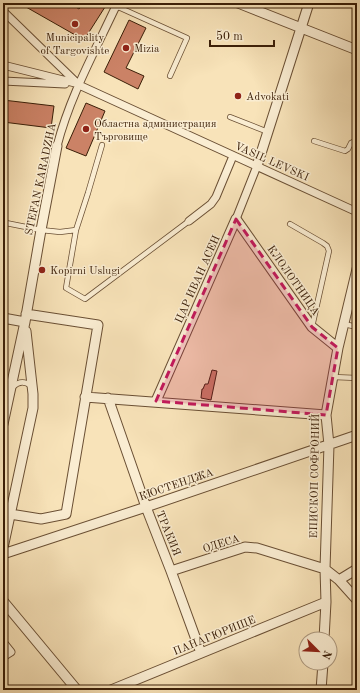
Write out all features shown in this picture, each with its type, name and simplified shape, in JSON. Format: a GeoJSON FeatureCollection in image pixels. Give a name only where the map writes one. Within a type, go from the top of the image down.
{"type":"FeatureCollection","features":[{"type":"Feature","properties":{"kind":"street"},"geometry":{"type":"LineString","coordinates":[[238,3],[357,50]]}},
{"type":"Feature","properties":{"kind":"street"},"geometry":{"type":"LineString","coordinates":[[257,166],[309,3]]}},
{"type":"Feature","properties":{"kind":"street","name":"STEFAN KARADZHA"},"geometry":{"type":"LineString","coordinates":[[3,424],[25,318],[57,146],[67,112],[117,4]]}},
{"type":"Feature","properties":{"kind":"street","name":"VASIL LEVSKI"},"geometry":{"type":"LineString","coordinates":[[3,11],[79,84],[357,212]]}},
{"type":"Feature","properties":{"kind":"street"},"geometry":{"type":"LineString","coordinates":[[3,65],[79,84]]}},
{"type":"Feature","properties":{"kind":"street"},"geometry":{"type":"LineString","coordinates":[[3,81],[79,84]]}},
{"type":"Feature","properties":{"kind":"street"},"geometry":{"type":"LineString","coordinates":[[189,221],[211,204],[216,197],[233,156]]}},
{"type":"Feature","properties":{"kind":"street","name":"ЦАР ИВАН АСЕН"},"geometry":{"type":"LineString","coordinates":[[156,401],[236,218],[257,166]]}},
{"type":"Feature","properties":{"kind":"street","name":"КЛОЛОТНИЦА"},"geometry":{"type":"LineString","coordinates":[[236,218],[312,327],[338,348]]}},
{"type":"Feature","properties":{"kind":"street","name":"ЕПИСКОП СОФРОНИЙ"},"geometry":{"type":"LineString","coordinates":[[324,631],[326,602],[324,569],[329,445],[326,415],[338,348],[357,269]]}},
{"type":"Feature","properties":{"kind":"street"},"geometry":{"type":"LineString","coordinates":[[3,318],[25,318],[98,325],[66,514],[41,519],[10,514]]}},
{"type":"Feature","properties":{"kind":"street","name":"STEFAN KARADZHA"},"geometry":{"type":"LineString","coordinates":[[3,548],[33,408],[25,318]]}},
{"type":"Feature","properties":{"kind":"street"},"geometry":{"type":"LineString","coordinates":[[85,397],[156,401],[326,415]]}},
{"type":"Feature","properties":{"kind":"street","name":"ТРАКИЯ"},"geometry":{"type":"LineString","coordinates":[[108,398],[146,507],[202,653]]}},
{"type":"Feature","properties":{"kind":"street","name":"КЮСТЕНДЖА"},"geometry":{"type":"LineString","coordinates":[[3,554],[357,435]]}},
{"type":"Feature","properties":{"kind":"street","name":"ОДЕСА"},"geometry":{"type":"LineString","coordinates":[[171,571],[244,547],[257,548],[324,569],[339,580],[357,600]]}},
{"type":"Feature","properties":{"kind":"street"},"geometry":{"type":"LineString","coordinates":[[339,580],[357,569]]}},
{"type":"Feature","properties":{"kind":"street"},"geometry":{"type":"LineString","coordinates":[[3,601],[76,690]]}},
{"type":"Feature","properties":{"kind":"street","name":"ПАНАГЮРИЩЕ"},"geometry":{"type":"LineString","coordinates":[[111,690],[326,602]]}},
{"type":"Feature","properties":{"kind":"street"},"geometry":{"type":"LineString","coordinates":[[3,642],[10,652],[3,657]]}},
{"type":"Feature","properties":{"kind":"street"},"geometry":{"type":"LineString","coordinates":[[321,690],[322,671]]}},
{"type":"Feature","properties":{"kind":"lane"},"geometry":{"type":"LineString","coordinates":[[117,4],[187,38],[170,76]]}},
{"type":"Feature","properties":{"kind":"lane"},"geometry":{"type":"LineString","coordinates":[[230,117],[268,132]]}},
{"type":"Feature","properties":{"kind":"lane"},"geometry":{"type":"LineString","coordinates":[[314,141],[345,151],[351,143],[357,143]]}},
{"type":"Feature","properties":{"kind":"lane"},"geometry":{"type":"LineString","coordinates":[[102,146],[76,230],[66,288],[85,299],[189,221]]}},
{"type":"Feature","properties":{"kind":"lane"},"geometry":{"type":"LineString","coordinates":[[3,224],[6,223],[60,232],[76,230]]}},
{"type":"Feature","properties":{"kind":"lane"},"geometry":{"type":"LineString","coordinates":[[290,224],[323,243],[327,246],[329,251],[312,327]]}},
{"type":"Feature","properties":{"kind":"lane"},"geometry":{"type":"LineString","coordinates":[[344,324],[357,327]]}},
{"type":"Feature","properties":{"kind":"lane"},"geometry":{"type":"LineString","coordinates":[[333,377],[357,378]]}},
{"type":"Feature","properties":{"kind":"lane"},"geometry":{"type":"LineString","coordinates":[[10,391],[14,385],[22,382],[27,383],[32,388]]}},
{"type":"Feature","properties":{"kind":"highlighted area"},"geometry":{"type":"Polygon","coordinates":[[[236,219],[312,327],[338,348],[326,415],[156,401],[236,219]]]}},
{"type":"Feature","properties":{"kind":"building","name":"Municipality of Targovishte"},"geometry":{"type":"Polygon","coordinates":[[[19,3],[69,3],[79,9],[84,3],[99,3],[105,7],[84,40],[19,3]]]}},
{"type":"Feature","properties":{"kind":"building","name":"Mizia"},"geometry":{"type":"Polygon","coordinates":[[[129,20],[146,28],[126,68],[144,76],[138,89],[104,72],[129,20]]]}},
{"type":"Feature","properties":{"kind":"building"},"geometry":{"type":"Polygon","coordinates":[[[3,100],[54,106],[51,128],[3,122],[3,100]]]}},
{"type":"Feature","properties":{"kind":"building","name":"Областна администрация Търговище"},"geometry":{"type":"Polygon","coordinates":[[[86,103],[105,111],[86,156],[66,148],[86,103]]]}},
{"type":"Feature","properties":{"kind":"building"},"geometry":{"type":"Polygon","coordinates":[[[212,370],[217,371],[211,400],[201,398],[202,389],[205,384],[208,384],[212,370]]]}},
{"type":"Feature","properties":{"kind":"place","name":"Municipality of Targovishte"},"geometry":{"type":"Point","coordinates":[75,24]}},
{"type":"Feature","properties":{"kind":"place","name":"Mizia"},"geometry":{"type":"Point","coordinates":[126,48]}},
{"type":"Feature","properties":{"kind":"place","name":"Advokati"},"geometry":{"type":"Point","coordinates":[238,96]}},
{"type":"Feature","properties":{"kind":"place","name":"Областна администрация Търговище"},"geometry":{"type":"Point","coordinates":[86,129]}},
{"type":"Feature","properties":{"kind":"place","name":"Kopirni Uslugi"},"geometry":{"type":"Point","coordinates":[42,270]}}]}
